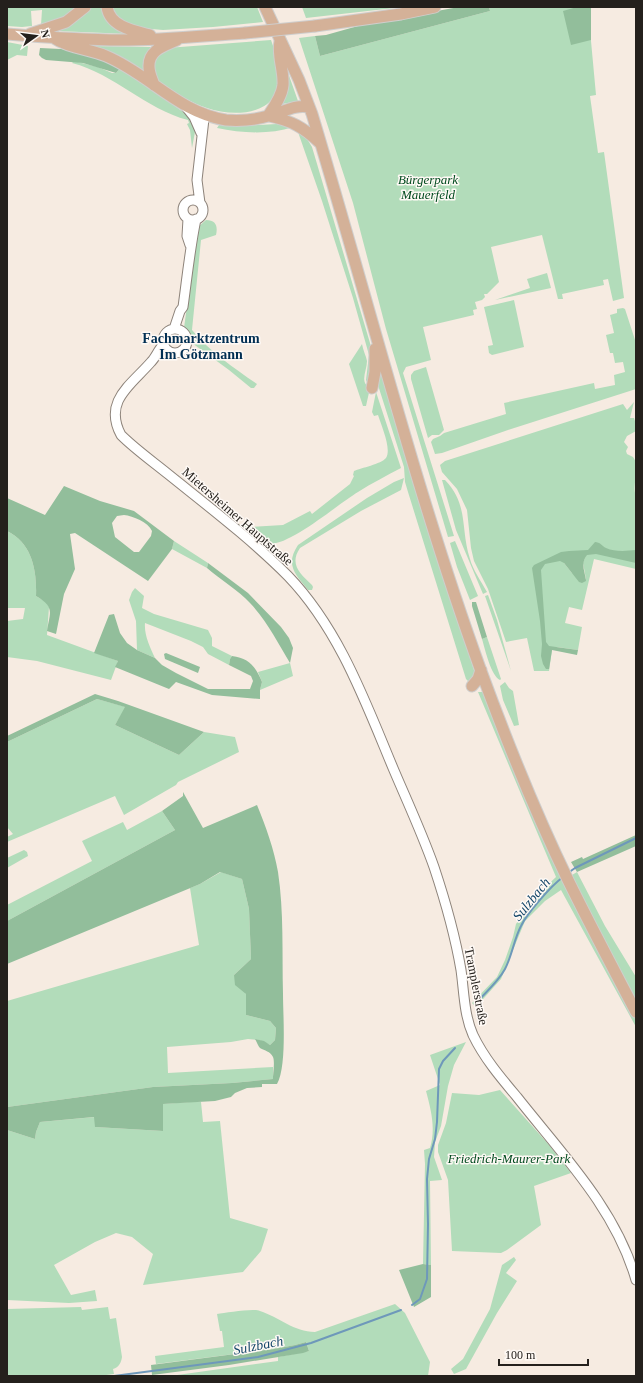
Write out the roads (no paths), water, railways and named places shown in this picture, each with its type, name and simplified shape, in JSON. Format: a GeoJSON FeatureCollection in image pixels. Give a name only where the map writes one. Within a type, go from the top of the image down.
{"type":"FeatureCollection","features":[{"type":"Feature","properties":{"kind":"main road"},"geometry":{"type":"LineString","coordinates":[[50,34],[85,7]]}},
{"type":"Feature","properties":{"kind":"main road"},"geometry":{"type":"LineString","coordinates":[[107,7],[110,17],[124,27],[136,32],[168,39]]}},
{"type":"Feature","properties":{"kind":"main road"},"geometry":{"type":"LineString","coordinates":[[265,7],[280,38],[309,107],[321,144],[375,335],[434,530],[481,670],[511,750],[562,868],[636,1012]]}},
{"type":"Feature","properties":{"kind":"main road"},"geometry":{"type":"LineString","coordinates":[[7,34],[50,34],[112,40],[168,39],[315,26],[401,14],[435,7]]}},
{"type":"Feature","properties":{"kind":"main road"},"geometry":{"type":"LineString","coordinates":[[50,34],[61,43],[106,56],[124,65],[185,106],[208,115],[227,120],[241,120],[268,116],[302,106],[309,107]]}},
{"type":"Feature","properties":{"kind":"main road"},"geometry":{"type":"LineString","coordinates":[[154,85],[149,66],[152,54],[155,50],[183,38]]}},
{"type":"Feature","properties":{"kind":"main road"},"geometry":{"type":"LineString","coordinates":[[268,116],[281,94],[283,86],[283,73],[278,47],[280,38]]}},
{"type":"Feature","properties":{"kind":"main road"},"geometry":{"type":"LineString","coordinates":[[282,119],[304,112],[309,107]]}},
{"type":"Feature","properties":{"kind":"main road"},"geometry":{"type":"LineString","coordinates":[[268,116],[282,119],[308,132],[321,144]]}},
{"type":"Feature","properties":{"kind":"main road"},"geometry":{"type":"LineString","coordinates":[[372,388],[375,372],[375,335]]}},
{"type":"Feature","properties":{"kind":"street"},"geometry":{"type":"LineString","coordinates":[[185,106],[194,117],[202,138]]}},
{"type":"Feature","properties":{"kind":"street"},"geometry":{"type":"LineString","coordinates":[[184,333],[174,329],[166,333],[163,340],[166,348],[179,352],[185,349],[187,342],[183,325],[183,307],[188,274],[190,245],[187,236],[192,219],[202,214],[197,180],[204,119],[208,115]]}},
{"type":"Feature","properties":{"kind":"street"},"geometry":{"type":"LineString","coordinates":[[192,219],[185,216],[183,210],[184,205],[188,201],[197,180]]}},
{"type":"Feature","properties":{"kind":"street"},"geometry":{"type":"LineString","coordinates":[[188,201],[193,200],[200,203]]}},
{"type":"Feature","properties":{"kind":"street"},"geometry":{"type":"LineString","coordinates":[[174,329],[180,311],[183,307]]}},
{"type":"Feature","properties":{"kind":"street","name":"Mietersheimer Hauptstraße"},"geometry":{"type":"LineString","coordinates":[[166,348],[159,349],[153,360],[122,395],[115,408],[114,417],[118,431],[125,439],[226,520],[289,577],[306,597],[329,629],[368,709]]}},
{"type":"Feature","properties":{"kind":"street","name":"Tramplerstraße"},"geometry":{"type":"LineString","coordinates":[[368,709],[420,831],[433,866],[453,931],[467,1011],[473,1034],[484,1055],[562,1151],[609,1218],[625,1249],[636,1280]]}},
{"type":"Feature","properties":{"kind":"waterway","name":"Sulzbach"},"geometry":{"type":"LineString","coordinates":[[568,873],[575,868],[636,838]]}},
{"type":"Feature","properties":{"kind":"waterway","name":"Sulzbach"},"geometry":{"type":"LineString","coordinates":[[475,1004],[495,983],[505,969],[519,931],[528,914],[546,893],[563,877]]}},
{"type":"Feature","properties":{"kind":"waterway","name":"Sulzbach"},"geometry":{"type":"LineString","coordinates":[[412,1305],[420,1299],[427,1279],[427,1179],[429,1159],[435,1139],[437,1122],[439,1069],[443,1061],[455,1048]]}},
{"type":"Feature","properties":{"kind":"waterway","name":"Sulzbach"},"geometry":{"type":"LineString","coordinates":[[114,1376],[258,1357],[311,1343],[401,1310]]}},
{"type":"Feature","properties":{"kind":"district","name":"Fachmarktzentrum Im Götzmann"},"geometry":{"type":"Point","coordinates":[201,346]}},
{"type":"Feature","properties":{"kind":"park label","name":"Bürgerpark Mauerfeld"},"geometry":{"type":"Point","coordinates":[428,186]}},
{"type":"Feature","properties":{"kind":"park label","name":"Friedrich-Maurer-Park"},"geometry":{"type":"Point","coordinates":[509,1158]}}]}
